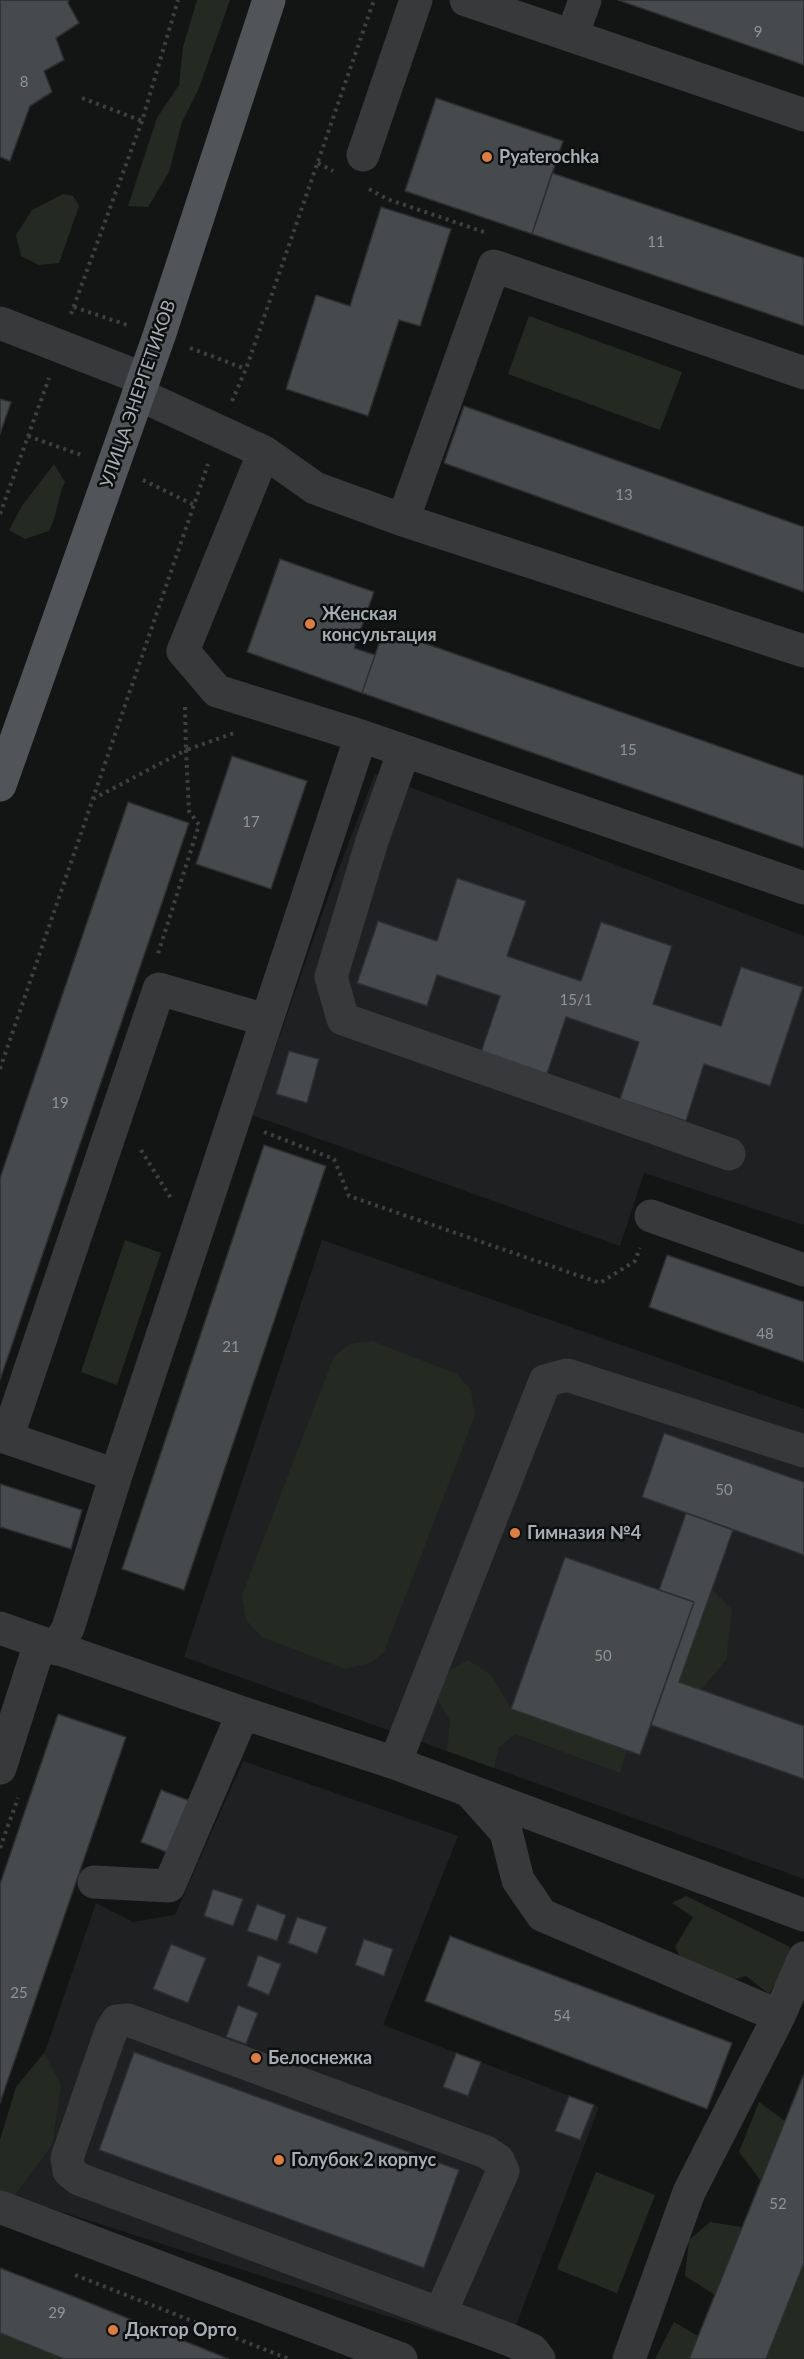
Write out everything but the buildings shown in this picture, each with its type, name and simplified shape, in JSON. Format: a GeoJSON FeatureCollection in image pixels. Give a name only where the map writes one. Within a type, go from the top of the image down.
{"type":"FeatureCollection","features":[{"type":"Feature","properties":{"kind":"main road","name":"УЛИЦА ЭНЕРГЕТИКОВ"},"geometry":{"type":"LineString","coordinates":[[0,785],[141,386],[269,0]]}},
{"type":"Feature","properties":{"kind":"street"},"geometry":{"type":"LineString","coordinates":[[350,164],[416,0]]}},
{"type":"Feature","properties":{"kind":"street"},"geometry":{"type":"LineString","coordinates":[[466,0],[804,115]]}},
{"type":"Feature","properties":{"kind":"street"},"geometry":{"type":"LineString","coordinates":[[572,36],[585,0]]}},
{"type":"Feature","properties":{"kind":"street"},"geometry":{"type":"LineString","coordinates":[[403,520],[494,266],[804,373]]}},
{"type":"Feature","properties":{"kind":"street"},"geometry":{"type":"LineString","coordinates":[[0,323],[60,347],[141,386],[219,432],[264,452],[315,488],[403,520],[804,651]]}},
{"type":"Feature","properties":{"kind":"street"},"geometry":{"type":"LineString","coordinates":[[264,452],[183,653],[217,691],[361,736],[804,888]]}},
{"type":"Feature","properties":{"kind":"street"},"geometry":{"type":"LineString","coordinates":[[0,1768],[48,1646],[68,1628],[116,1475],[361,736]]}},
{"type":"Feature","properties":{"kind":"street"},"geometry":{"type":"LineString","coordinates":[[404,751],[372,842],[331,977],[343,1019],[729,1154]]}},
{"type":"Feature","properties":{"kind":"street"},"geometry":{"type":"LineString","coordinates":[[116,1475],[7,1438],[159,989],[266,1020]]}},
{"type":"Feature","properties":{"kind":"street"},"geometry":{"type":"LineString","coordinates":[[651,1216],[804,1270]]}},
{"type":"Feature","properties":{"kind":"street"},"geometry":{"type":"LineString","coordinates":[[395,1763],[545,1381],[567,1375],[804,1450]]}},
{"type":"Feature","properties":{"kind":"street"},"geometry":{"type":"LineString","coordinates":[[0,1628],[243,1713],[395,1763],[804,1915]]}},
{"type":"Feature","properties":{"kind":"street"},"geometry":{"type":"LineString","coordinates":[[94,1882],[169,1886],[243,1713]]}},
{"type":"Feature","properties":{"kind":"street"},"geometry":{"type":"LineString","coordinates":[[470,1791],[506,1832],[518,1880],[542,1915],[780,2016]]}},
{"type":"Feature","properties":{"kind":"street"},"geometry":{"type":"LineString","coordinates":[[629,2359],[688,2192],[780,2016],[804,1958]]}},
{"type":"Feature","properties":{"kind":"street"},"geometry":{"type":"LineString","coordinates":[[440,2314],[503,2171],[498,2160],[486,2152],[128,2020],[117,2021],[111,2031],[67,2158],[69,2171],[79,2179],[531,2349],[539,2359]]}},
{"type":"Feature","properties":{"kind":"street"},"geometry":{"type":"LineString","coordinates":[[0,2207],[401,2359]]}},
{"type":"Feature","properties":{"kind":"path"},"geometry":{"type":"LineString","coordinates":[[0,514],[142,121],[178,0]]}},
{"type":"Feature","properties":{"kind":"path"},"geometry":{"type":"LineString","coordinates":[[0,1069],[219,432],[246,369],[374,0]]}},
{"type":"Feature","properties":{"kind":"path"},"geometry":{"type":"LineString","coordinates":[[82,98],[142,121]]}},
{"type":"Feature","properties":{"kind":"path"},"geometry":{"type":"LineString","coordinates":[[318,163],[350,164]]}},
{"type":"Feature","properties":{"kind":"path"},"geometry":{"type":"LineString","coordinates":[[367,188],[387,199],[488,231],[484,242]]}},
{"type":"Feature","properties":{"kind":"path"},"geometry":{"type":"LineString","coordinates":[[117,1113],[195,1236]]}},
{"type":"Feature","properties":{"kind":"path"},"geometry":{"type":"LineString","coordinates":[[233,1121],[334,1159],[349,1196],[600,1283],[635,1261],[651,1216]]}},
{"type":"Feature","properties":{"kind":"path"},"geometry":{"type":"LineString","coordinates":[[67,2272],[289,2359]]}},
{"type":"Feature","properties":{"kind":"shaded area"},"geometry":{"type":"Polygon","coordinates":[[[197,0],[230,0],[199,88],[182,122],[169,172],[148,207],[128,206],[157,118],[179,85],[183,47],[197,0]]]}},
{"type":"Feature","properties":{"kind":"shaded area"},"geometry":{"type":"Polygon","coordinates":[[[63,194],[73,196],[79,206],[59,263],[39,265],[21,256],[16,235],[32,210],[63,194]]]}},
{"type":"Feature","properties":{"kind":"shaded area"},"geometry":{"type":"Polygon","coordinates":[[[529,316],[682,372],[660,430],[508,374],[529,316]]]}},
{"type":"Feature","properties":{"kind":"shaded area"},"geometry":{"type":"Polygon","coordinates":[[[54,464],[65,482],[52,524],[49,531],[25,539],[9,530],[22,506],[54,464]]]}},
{"type":"Feature","properties":{"kind":"shaded area"},"geometry":{"type":"Polygon","coordinates":[[[375,774],[804,936],[804,1225],[644,1173],[620,1246],[252,1115],[331,889],[375,774]]]}},
{"type":"Feature","properties":{"kind":"shaded area"},"geometry":{"type":"Polygon","coordinates":[[[125,1240],[161,1253],[117,1385],[81,1372],[125,1240]]]}},
{"type":"Feature","properties":{"kind":"shaded area","name":"Гимназия №4"},"geometry":{"type":"Polygon","coordinates":[[[322,1240],[804,1409],[804,1879],[184,1657],[322,1240]]]}},
{"type":"Feature","properties":{"kind":"shaded area"},"geometry":{"type":"Polygon","coordinates":[[[372,1341],[457,1374],[471,1390],[475,1415],[384,1652],[370,1663],[345,1669],[262,1637],[246,1620],[242,1595],[334,1356],[350,1344],[372,1341]]]}},
{"type":"Feature","properties":{"kind":"shaded area"},"geometry":{"type":"Polygon","coordinates":[[[712,1589],[732,1610],[726,1660],[701,1690],[679,1682],[712,1589]]]}},
{"type":"Feature","properties":{"kind":"shaded area"},"geometry":{"type":"Polygon","coordinates":[[[468,1660],[491,1675],[511,1709],[627,1750],[620,1773],[515,1734],[499,1747],[494,1768],[447,1751],[450,1721],[437,1698],[450,1670],[468,1660]]]}},
{"type":"Feature","properties":{"kind":"shaded area","name":"Белоснежка"},"geometry":{"type":"Polygon","coordinates":[[[243,1761],[458,1836],[383,2025],[599,2107],[505,2354],[0,2192],[0,2183],[96,1903],[133,1922],[175,1915],[243,1761]]]}},
{"type":"Feature","properties":{"kind":"shaded area"},"geometry":{"type":"Polygon","coordinates":[[[686,1896],[790,1947],[783,1972],[769,1994],[746,1976],[717,1984],[688,1972],[675,1947],[693,1917],[672,1903],[686,1896]]]}},
{"type":"Feature","properties":{"kind":"shaded area"},"geometry":{"type":"Polygon","coordinates":[[[44,2053],[61,2085],[52,2145],[14,2196],[0,2192],[0,2140],[16,2087],[44,2053]]]}},
{"type":"Feature","properties":{"kind":"shaded area"},"geometry":{"type":"Polygon","coordinates":[[[759,2102],[785,2121],[761,2181],[739,2152],[759,2102]]]}},
{"type":"Feature","properties":{"kind":"shaded area"},"geometry":{"type":"Polygon","coordinates":[[[596,2172],[655,2195],[617,2293],[557,2269],[596,2172]]]}},
{"type":"Feature","properties":{"kind":"shaded area"},"geometry":{"type":"Polygon","coordinates":[[[710,2222],[742,2227],[715,2295],[685,2276],[689,2240],[710,2222]]]}},
{"type":"Feature","properties":{"kind":"shaded area"},"geometry":{"type":"Polygon","coordinates":[[[804,2263],[804,2359],[766,2359],[804,2263]]]}},
{"type":"Feature","properties":{"kind":"shaded area"},"geometry":{"type":"Polygon","coordinates":[[[674,2322],[698,2336],[689,2359],[655,2359],[674,2322]]]}},
{"type":"Feature","properties":{"kind":"shaded area"},"geometry":{"type":"Polygon","coordinates":[[[0,2333],[64,2359],[0,2359],[0,2333]]]}},
{"type":"Feature","properties":{"kind":"place","name":"Pyaterochka"},"geometry":{"type":"Point","coordinates":[487,157]}},
{"type":"Feature","properties":{"kind":"place","name":"Женская консультация"},"geometry":{"type":"Point","coordinates":[310,624]}},
{"type":"Feature","properties":{"kind":"place","name":"Гимназия №4"},"geometry":{"type":"Point","coordinates":[515,1533]}},
{"type":"Feature","properties":{"kind":"place","name":"Белоснежка"},"geometry":{"type":"Point","coordinates":[256,2058]}},
{"type":"Feature","properties":{"kind":"place","name":"Голубок 2 корпус"},"geometry":{"type":"Point","coordinates":[279,2160]}},
{"type":"Feature","properties":{"kind":"place","name":"Доктор Орто"},"geometry":{"type":"Point","coordinates":[113,2330]}}]}
